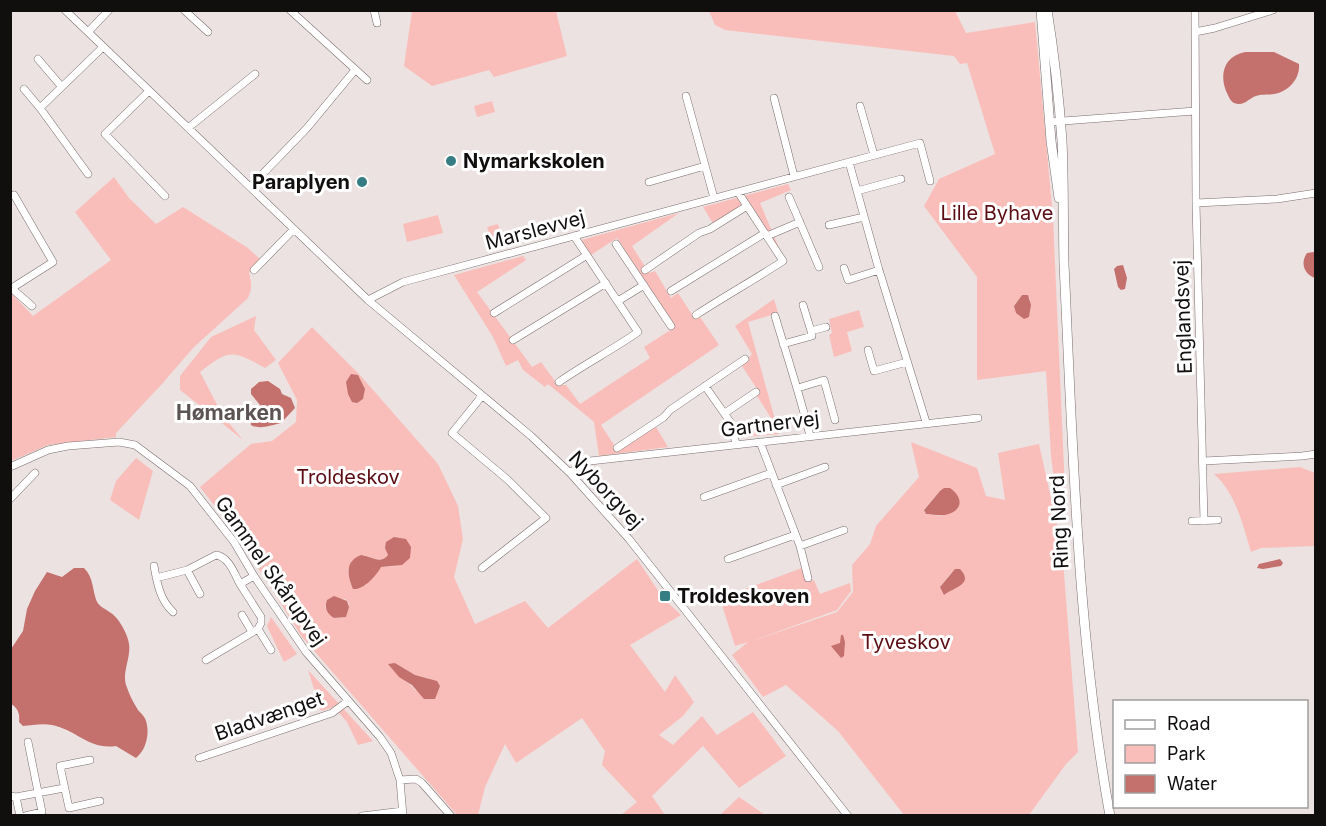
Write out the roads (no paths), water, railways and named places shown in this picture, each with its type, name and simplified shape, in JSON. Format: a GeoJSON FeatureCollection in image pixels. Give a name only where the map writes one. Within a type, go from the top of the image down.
{"type":"FeatureCollection","features":[{"type":"Feature","properties":{"kind":"main road","name":"Ring Nord"},"geometry":{"type":"LineString","coordinates":[[1041,10],[1050,122],[1063,224]]}},
{"type":"Feature","properties":{"kind":"main road","name":"Ring Nord"},"geometry":{"type":"LineString","coordinates":[[1047,10],[1060,121],[1082,603],[1090,693],[1110,816]]}},
{"type":"Feature","properties":{"kind":"street","name":"Nyborgvej"},"geometry":{"type":"LineString","coordinates":[[65,10],[368,300],[531,436],[570,474],[629,539],[848,816]]}},
{"type":"Feature","properties":{"kind":"street"},"geometry":{"type":"LineString","coordinates":[[88,32],[109,10]]}},
{"type":"Feature","properties":{"kind":"street"},"geometry":{"type":"LineString","coordinates":[[184,10],[208,32]]}},
{"type":"Feature","properties":{"kind":"street"},"geometry":{"type":"LineString","coordinates":[[290,10],[367,81]]}},
{"type":"Feature","properties":{"kind":"street"},"geometry":{"type":"LineString","coordinates":[[374,10],[377,23]]}},
{"type":"Feature","properties":{"kind":"street","name":"Englandsvej"},"geometry":{"type":"LineString","coordinates":[[1195,10],[1196,203],[1204,521]]}},
{"type":"Feature","properties":{"kind":"street"},"geometry":{"type":"LineString","coordinates":[[1195,32],[1273,10]]}},
{"type":"Feature","properties":{"kind":"street"},"geometry":{"type":"LineString","coordinates":[[40,108],[104,47]]}},
{"type":"Feature","properties":{"kind":"street"},"geometry":{"type":"LineString","coordinates":[[38,58],[61,86]]}},
{"type":"Feature","properties":{"kind":"street"},"geometry":{"type":"LineString","coordinates":[[250,187],[308,128],[355,70]]}},
{"type":"Feature","properties":{"kind":"street"},"geometry":{"type":"LineString","coordinates":[[189,128],[255,74]]}},
{"type":"Feature","properties":{"kind":"street"},"geometry":{"type":"LineString","coordinates":[[24,89],[88,174]]}},
{"type":"Feature","properties":{"kind":"street"},"geometry":{"type":"LineString","coordinates":[[149,91],[105,134],[165,196]]}},
{"type":"Feature","properties":{"kind":"street"},"geometry":{"type":"LineString","coordinates":[[686,96],[714,198]]}},
{"type":"Feature","properties":{"kind":"street"},"geometry":{"type":"LineString","coordinates":[[774,98],[794,176]]}},
{"type":"Feature","properties":{"kind":"street"},"geometry":{"type":"LineString","coordinates":[[860,106],[874,155]]}},
{"type":"Feature","properties":{"kind":"street"},"geometry":{"type":"LineString","coordinates":[[1050,122],[1195,111]]}},
{"type":"Feature","properties":{"kind":"street","name":"Marslevvej"},"geometry":{"type":"LineString","coordinates":[[368,300],[403,282],[920,143],[930,181]]}},
{"type":"Feature","properties":{"kind":"street"},"geometry":{"type":"LineString","coordinates":[[849,162],[879,270],[926,422]]}},
{"type":"Feature","properties":{"kind":"street"},"geometry":{"type":"LineString","coordinates":[[649,182],[705,166]]}},
{"type":"Feature","properties":{"kind":"street"},"geometry":{"type":"LineString","coordinates":[[857,191],[901,179]]}},
{"type":"Feature","properties":{"kind":"street"},"geometry":{"type":"LineString","coordinates":[[696,315],[783,261],[738,192]]}},
{"type":"Feature","properties":{"kind":"street"},"geometry":{"type":"LineString","coordinates":[[1196,203],[1277,199],[1316,193]]}},
{"type":"Feature","properties":{"kind":"street"},"geometry":{"type":"LineString","coordinates":[[15,195],[53,262],[11,288],[32,306]]}},
{"type":"Feature","properties":{"kind":"street"},"geometry":{"type":"LineString","coordinates":[[789,197],[819,267]]}},
{"type":"Feature","properties":{"kind":"street"},"geometry":{"type":"LineString","coordinates":[[645,270],[699,233],[710,229],[747,206]]}},
{"type":"Feature","properties":{"kind":"street"},"geometry":{"type":"LineString","coordinates":[[829,225],[864,217]]}},
{"type":"Feature","properties":{"kind":"street"},"geometry":{"type":"LineString","coordinates":[[671,291],[766,235],[800,222]]}},
{"type":"Feature","properties":{"kind":"street"},"geometry":{"type":"LineString","coordinates":[[254,270],[294,230]]}},
{"type":"Feature","properties":{"kind":"street"},"geometry":{"type":"LineString","coordinates":[[559,382],[638,332],[574,236]]}},
{"type":"Feature","properties":{"kind":"street"},"geometry":{"type":"LineString","coordinates":[[616,244],[671,326]]}},
{"type":"Feature","properties":{"kind":"street"},"geometry":{"type":"LineString","coordinates":[[494,313],[586,255]]}},
{"type":"Feature","properties":{"kind":"street"},"geometry":{"type":"LineString","coordinates":[[844,268],[848,280],[879,270]]}},
{"type":"Feature","properties":{"kind":"street"},"geometry":{"type":"LineString","coordinates":[[513,340],[606,283]]}},
{"type":"Feature","properties":{"kind":"street"},"geometry":{"type":"LineString","coordinates":[[618,301],[644,285]]}},
{"type":"Feature","properties":{"kind":"street"},"geometry":{"type":"LineString","coordinates":[[783,344],[812,336],[803,305]]}},
{"type":"Feature","properties":{"kind":"street"},"geometry":{"type":"LineString","coordinates":[[775,316],[798,387],[810,436]]}},
{"type":"Feature","properties":{"kind":"street"},"geometry":{"type":"LineString","coordinates":[[810,332],[826,327]]}},
{"type":"Feature","properties":{"kind":"street"},"geometry":{"type":"LineString","coordinates":[[868,350],[874,371],[907,362]]}},
{"type":"Feature","properties":{"kind":"street"},"geometry":{"type":"LineString","coordinates":[[617,448],[745,359]]}},
{"type":"Feature","properties":{"kind":"street"},"geometry":{"type":"LineString","coordinates":[[798,387],[824,380],[835,420]]}},
{"type":"Feature","properties":{"kind":"street"},"geometry":{"type":"LineString","coordinates":[[705,386],[731,423],[736,444]]}},
{"type":"Feature","properties":{"kind":"street"},"geometry":{"type":"LineString","coordinates":[[725,413],[756,392]]}},
{"type":"Feature","properties":{"kind":"street"},"geometry":{"type":"LineString","coordinates":[[482,396],[452,433],[508,480],[546,518],[482,568]]}},
{"type":"Feature","properties":{"kind":"street","name":"Gartnervej"},"geometry":{"type":"LineString","coordinates":[[570,474],[582,464],[590,461],[978,418]]}},
{"type":"Feature","properties":{"kind":"street","name":"Gammel Skårupvej"},"geometry":{"type":"LineString","coordinates":[[10,467],[48,450],[116,442],[135,445],[190,486],[234,542],[254,576],[306,652],[380,737],[391,753],[400,780],[403,813]]}},
{"type":"Feature","properties":{"kind":"street"},"geometry":{"type":"LineString","coordinates":[[760,442],[800,546],[808,578]]}},
{"type":"Feature","properties":{"kind":"street"},"geometry":{"type":"LineString","coordinates":[[1204,462],[1316,454]]}},
{"type":"Feature","properties":{"kind":"street"},"geometry":{"type":"LineString","coordinates":[[776,485],[825,467]]}},
{"type":"Feature","properties":{"kind":"street"},"geometry":{"type":"LineString","coordinates":[[10,499],[35,473]]}},
{"type":"Feature","properties":{"kind":"street"},"geometry":{"type":"LineString","coordinates":[[704,497],[771,473]]}},
{"type":"Feature","properties":{"kind":"street"},"geometry":{"type":"LineString","coordinates":[[1192,522],[1218,520]]}},
{"type":"Feature","properties":{"kind":"street"},"geometry":{"type":"LineString","coordinates":[[800,546],[844,530]]}},
{"type":"Feature","properties":{"kind":"street"},"geometry":{"type":"LineString","coordinates":[[728,560],[795,535]]}},
{"type":"Feature","properties":{"kind":"street"},"geometry":{"type":"LineString","coordinates":[[156,578],[187,570],[220,555],[225,558],[261,617],[261,623],[255,631],[206,660]]}},
{"type":"Feature","properties":{"kind":"street"},"geometry":{"type":"LineString","coordinates":[[154,566],[165,605],[173,612]]}},
{"type":"Feature","properties":{"kind":"street"},"geometry":{"type":"LineString","coordinates":[[187,570],[200,594]]}},
{"type":"Feature","properties":{"kind":"street"},"geometry":{"type":"LineString","coordinates":[[240,584],[254,576]]}},
{"type":"Feature","properties":{"kind":"street"},"geometry":{"type":"LineString","coordinates":[[242,615],[271,650]]}},
{"type":"Feature","properties":{"kind":"street","name":"Bladvænget"},"geometry":{"type":"LineString","coordinates":[[200,758],[332,713],[348,701]]}},
{"type":"Feature","properties":{"kind":"street"},"geometry":{"type":"LineString","coordinates":[[25,816],[42,812],[28,742]]}},
{"type":"Feature","properties":{"kind":"street"},"geometry":{"type":"LineString","coordinates":[[90,760],[60,766],[64,788],[69,808],[100,801]]}},
{"type":"Feature","properties":{"kind":"street"},"geometry":{"type":"LineString","coordinates":[[400,780],[416,779],[422,783],[451,816]]}},
{"type":"Feature","properties":{"kind":"street"},"geometry":{"type":"LineString","coordinates":[[20,816],[12,795],[64,788]]}},
{"type":"Feature","properties":{"kind":"street"},"geometry":{"type":"LineString","coordinates":[[362,816],[403,813]]}},
{"type":"Feature","properties":{"kind":"water"},"geometry":{"type":"Polygon","coordinates":[[[1245,52],[1274,52],[1299,64],[1298,75],[1289,87],[1279,92],[1258,95],[1241,104],[1234,103],[1224,84],[1225,66],[1233,57],[1245,52]]]}},
{"type":"Feature","properties":{"kind":"water"},"geometry":{"type":"Polygon","coordinates":[[[1315,252],[1315,278],[1304,268],[1304,261],[1307,253],[1315,252]]]}},
{"type":"Feature","properties":{"kind":"water"},"geometry":{"type":"Polygon","coordinates":[[[1123,265],[1127,278],[1125,289],[1121,290],[1118,287],[1114,269],[1123,265]]]}},
{"type":"Feature","properties":{"kind":"water"},"geometry":{"type":"Polygon","coordinates":[[[1022,295],[1028,295],[1031,305],[1029,317],[1024,319],[1016,313],[1014,306],[1022,295]]]}},
{"type":"Feature","properties":{"kind":"water"},"geometry":{"type":"Polygon","coordinates":[[[351,374],[358,375],[365,389],[363,399],[357,403],[352,402],[348,394],[346,382],[351,374]]]}},
{"type":"Feature","properties":{"kind":"water"},"geometry":{"type":"Polygon","coordinates":[[[268,381],[280,389],[282,394],[291,398],[295,408],[281,423],[266,427],[251,425],[250,418],[260,405],[251,394],[251,389],[259,382],[268,381]]]}},
{"type":"Feature","properties":{"kind":"water"},"geometry":{"type":"Polygon","coordinates":[[[944,488],[950,488],[958,496],[960,504],[958,507],[955,511],[945,515],[926,514],[924,510],[944,488]]]}},
{"type":"Feature","properties":{"kind":"water"},"geometry":{"type":"Polygon","coordinates":[[[394,537],[406,539],[411,547],[410,558],[402,565],[381,567],[365,585],[353,589],[349,579],[352,561],[361,555],[379,560],[385,558],[388,555],[385,548],[386,542],[394,537]]]}},
{"type":"Feature","properties":{"kind":"water"},"geometry":{"type":"Polygon","coordinates":[[[1280,559],[1283,563],[1281,566],[1257,568],[1259,564],[1280,559]]]}},
{"type":"Feature","properties":{"kind":"water"},"geometry":{"type":"Polygon","coordinates":[[[74,568],[84,568],[91,580],[97,602],[117,619],[127,636],[129,649],[125,675],[126,685],[134,704],[143,715],[148,731],[145,746],[136,758],[116,746],[98,745],[52,725],[23,726],[19,722],[17,709],[11,704],[11,649],[23,631],[27,609],[35,591],[47,572],[62,577],[74,568]]]}},
{"type":"Feature","properties":{"kind":"water"},"geometry":{"type":"Polygon","coordinates":[[[955,569],[960,569],[964,574],[964,582],[944,595],[940,587],[955,569]]]}},
{"type":"Feature","properties":{"kind":"water"},"geometry":{"type":"Polygon","coordinates":[[[334,596],[347,601],[349,607],[346,617],[334,618],[328,613],[327,600],[334,596]]]}},
{"type":"Feature","properties":{"kind":"water"},"geometry":{"type":"Polygon","coordinates":[[[841,635],[845,642],[844,656],[841,658],[831,646],[840,643],[841,635]]]}},
{"type":"Feature","properties":{"kind":"water"},"geometry":{"type":"Polygon","coordinates":[[[395,663],[415,675],[437,681],[440,686],[435,699],[424,699],[412,685],[399,677],[388,664],[395,663]]]}},
{"type":"Feature","properties":{"kind":"place","name":"Nymarkskolen"},"geometry":{"type":"Point","coordinates":[451,161]}},
{"type":"Feature","properties":{"kind":"place","name":"Paraplyen"},"geometry":{"type":"Point","coordinates":[362,182]}},
{"type":"Feature","properties":{"kind":"place","name":"Troldeskoven"},"geometry":{"type":"Point","coordinates":[665,596]}},
{"type":"Feature","properties":{"kind":"district","name":"Hømarken"},"geometry":{"type":"Point","coordinates":[229,412]}},
{"type":"Feature","properties":{"kind":"park label","name":"Lille Byhave"},"geometry":{"type":"Point","coordinates":[997,213]}},
{"type":"Feature","properties":{"kind":"park label","name":"Troldeskov"},"geometry":{"type":"Point","coordinates":[348,477]}},
{"type":"Feature","properties":{"kind":"park label","name":"Tyveskov"},"geometry":{"type":"Point","coordinates":[906,642]}}]}
